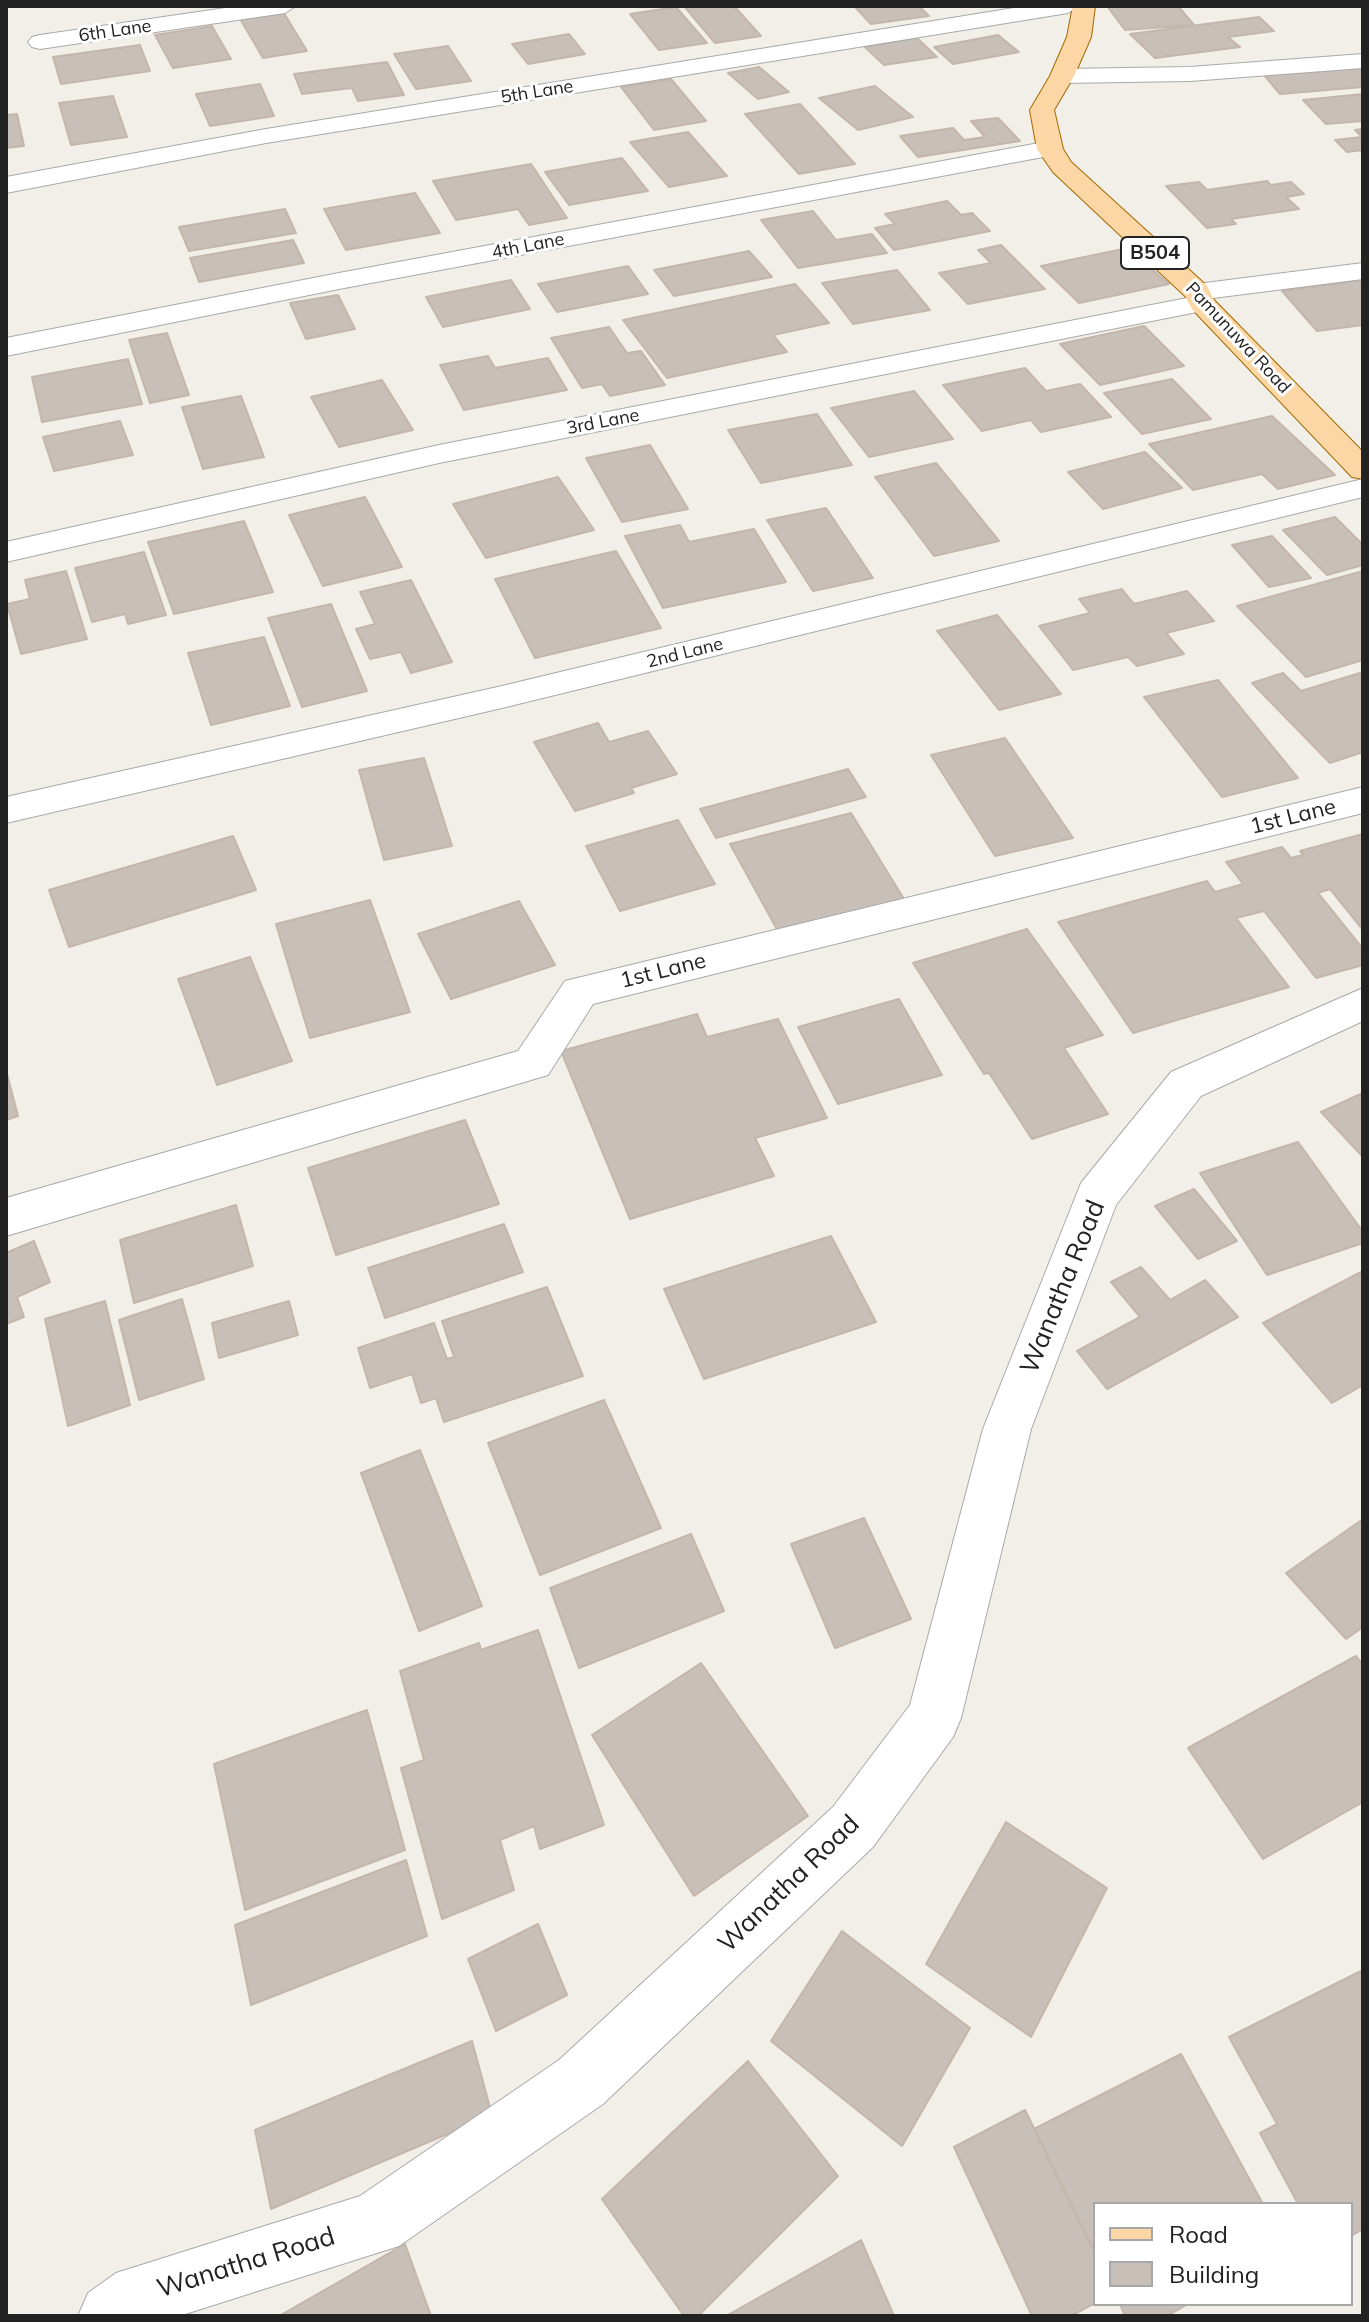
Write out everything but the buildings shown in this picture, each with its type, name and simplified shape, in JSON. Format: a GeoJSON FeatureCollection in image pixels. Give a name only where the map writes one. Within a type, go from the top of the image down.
{"type":"FeatureCollection","features":[{"type":"Feature","properties":{"kind":"main road","name":"Pamunuwa Road"},"geometry":{"type":"LineString","coordinates":[[1084,6],[1079,37],[1062,76],[1042,110],[1050,149],[1062,167],[1200,298],[1363,470]]}},
{"type":"Feature","properties":{"kind":"street","name":"6th Lane"},"geometry":{"type":"LineString","coordinates":[[40,42],[285,6]]}},
{"type":"Feature","properties":{"kind":"street","name":"5th Lane"},"geometry":{"type":"LineString","coordinates":[[6,185],[281,134],[1068,6]]}},
{"type":"Feature","properties":{"kind":"street"},"geometry":{"type":"LineString","coordinates":[[1062,76],[1190,74],[1363,61]]}},
{"type":"Feature","properties":{"kind":"street","name":"4th Lane"},"geometry":{"type":"LineString","coordinates":[[6,347],[339,281],[1050,149]]}},
{"type":"Feature","properties":{"kind":"street","name":"3rd Lane"},"geometry":{"type":"LineString","coordinates":[[6,552],[439,454],[1200,298],[1363,271]]}},
{"type":"Feature","properties":{"kind":"street","name":"2nd Lane"},"geometry":{"type":"LineString","coordinates":[[6,810],[502,697],[1363,488]]}},
{"type":"Feature","properties":{"kind":"street","name":"1st Lane"},"geometry":{"type":"LineString","coordinates":[[6,1217],[533,1063],[579,992],[1363,800]]}},
{"type":"Feature","properties":{"kind":"street","name":"Wanatha Road"},"geometry":{"type":"LineString","coordinates":[[111,2316],[139,2296],[376,2223],[581,2082],[853,1827],[934,1718],[1007,1429],[1097,1196],[1186,1084],[1363,1003]]}}]}
